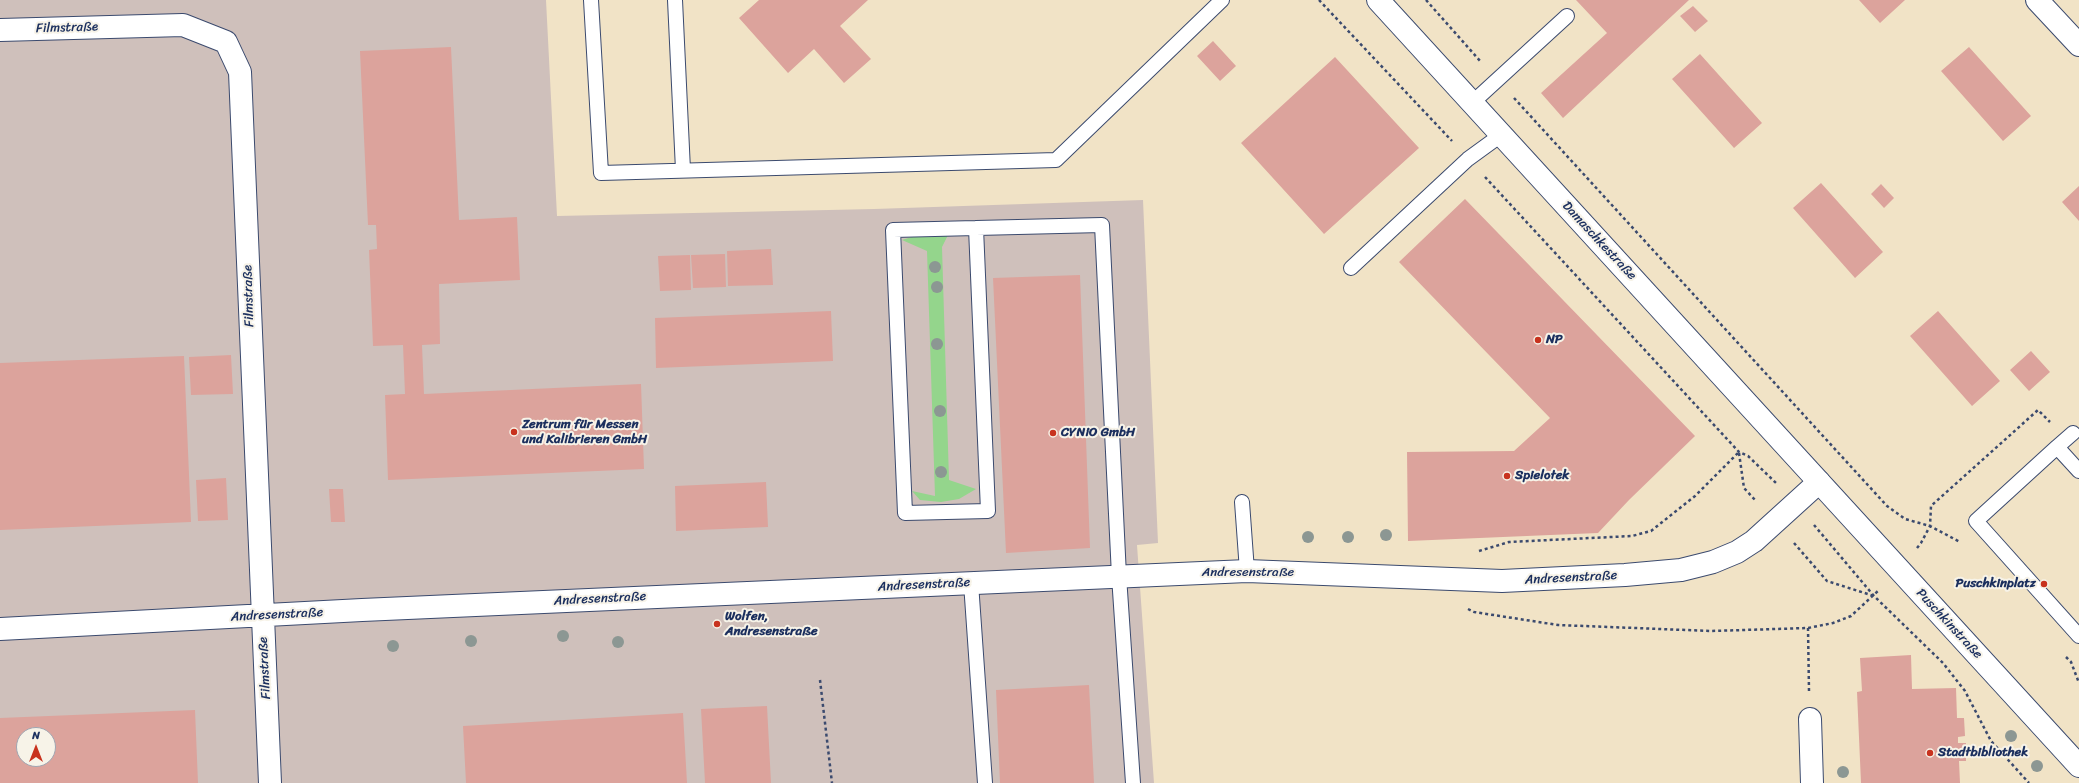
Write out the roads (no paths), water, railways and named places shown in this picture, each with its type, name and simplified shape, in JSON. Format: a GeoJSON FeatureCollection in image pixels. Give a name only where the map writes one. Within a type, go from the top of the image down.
{"type":"FeatureCollection","features":[{"type":"Feature","properties":{"kind":"street","name":"Damaschkestraße"},"geometry":{"type":"LineString","coordinates":[[1378,0],[1819,482]]}},
{"type":"Feature","properties":{"kind":"street"},"geometry":{"type":"LineString","coordinates":[[2037,0],[2079,45]]}},
{"type":"Feature","properties":{"kind":"street","name":"Filmstraße"},"geometry":{"type":"LineString","coordinates":[[0,30],[183,25],[226,42],[240,72],[270,783]]}},
{"type":"Feature","properties":{"kind":"street","name":"Andresenstraße"},"geometry":{"type":"LineString","coordinates":[[0,629],[1247,571],[1502,581],[1557,580],[1681,570],[1713,562],[1754,541],[1819,482]]}},
{"type":"Feature","properties":{"kind":"street","name":"Puschkinstraße"},"geometry":{"type":"LineString","coordinates":[[1819,482],[2079,766]]}},
{"type":"Feature","properties":{"kind":"street"},"geometry":{"type":"LineString","coordinates":[[1810,719],[1812,783]]}},
{"type":"Feature","properties":{"kind":"lane"},"geometry":{"type":"LineString","coordinates":[[591,0],[601,173],[1056,160],[1222,0]]}},
{"type":"Feature","properties":{"kind":"lane"},"geometry":{"type":"LineString","coordinates":[[675,0],[683,170]]}},
{"type":"Feature","properties":{"kind":"lane"},"geometry":{"type":"LineString","coordinates":[[1472,103],[1568,16]]}},
{"type":"Feature","properties":{"kind":"lane"},"geometry":{"type":"LineString","coordinates":[[1351,268],[1468,159],[1501,135]]}},
{"type":"Feature","properties":{"kind":"lane"},"geometry":{"type":"LineString","coordinates":[[976,228],[988,511],[905,513],[893,230],[976,228],[1102,225],[1119,576],[1132,783]]}},
{"type":"Feature","properties":{"kind":"lane"},"geometry":{"type":"LineString","coordinates":[[2072,433],[1976,520],[2079,636]]}},
{"type":"Feature","properties":{"kind":"lane"},"geometry":{"type":"LineString","coordinates":[[2057,447],[2079,471]]}},
{"type":"Feature","properties":{"kind":"lane"},"geometry":{"type":"LineString","coordinates":[[1242,502],[1247,571]]}},
{"type":"Feature","properties":{"kind":"lane"},"geometry":{"type":"LineString","coordinates":[[971,583],[985,783]]}},
{"type":"Feature","properties":{"kind":"place","name":"NP"},"geometry":{"type":"Point","coordinates":[1538,340]}},
{"type":"Feature","properties":{"kind":"place","name":"Zentrum für Messen und Kalibrieren GmbH"},"geometry":{"type":"Point","coordinates":[514,432]}},
{"type":"Feature","properties":{"kind":"place","name":"CYNiO GmbH"},"geometry":{"type":"Point","coordinates":[1053,433]}},
{"type":"Feature","properties":{"kind":"place","name":"Spielotek"},"geometry":{"type":"Point","coordinates":[1507,476]}},
{"type":"Feature","properties":{"kind":"place","name":"Puschkinplatz"},"geometry":{"type":"Point","coordinates":[2044,584]}},
{"type":"Feature","properties":{"kind":"place","name":"Wolfen, Andresenstraße"},"geometry":{"type":"Point","coordinates":[717,624]}},
{"type":"Feature","properties":{"kind":"place","name":"Stadtbibliothek"},"geometry":{"type":"Point","coordinates":[1930,753]}}]}
